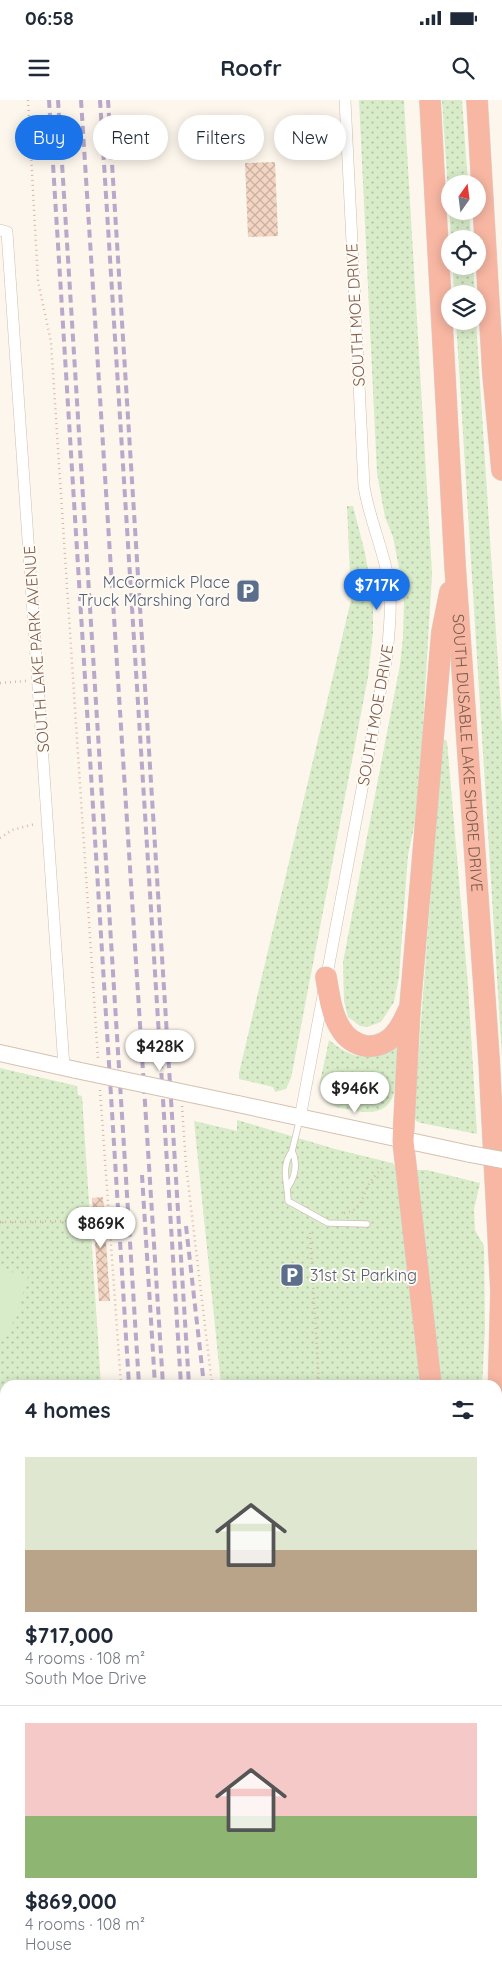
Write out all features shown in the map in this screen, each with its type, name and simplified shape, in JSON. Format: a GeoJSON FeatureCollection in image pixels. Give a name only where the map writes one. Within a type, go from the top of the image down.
{"type":"FeatureCollection","features":[{"type":"Feature","properties":{"kind":"highway","name":"SOUTH DUSABLE LAKE SHORE DRIVE"},"geometry":{"type":"LineString","coordinates":[[430,100],[455,565],[489,1059],[502,1291],[499,1380]]}},
{"type":"Feature","properties":{"kind":"highway"},"geometry":{"type":"LineString","coordinates":[[477,100],[502,470]]}},
{"type":"Feature","properties":{"kind":"highway"},"geometry":{"type":"LineString","coordinates":[[490,311],[502,345]]}},
{"type":"Feature","properties":{"kind":"highway"},"geometry":{"type":"LineString","coordinates":[[431,1380],[403,1141],[410,1007],[442,632],[455,565]]}},
{"type":"Feature","properties":{"kind":"highway"},"geometry":{"type":"LineString","coordinates":[[326,977],[335,1018],[348,1038],[360,1045],[374,1046],[385,1044],[395,1035],[410,1007]]}},
{"type":"Feature","properties":{"kind":"main road"},"geometry":{"type":"LineString","coordinates":[[0,1053],[403,1141],[502,1160]]}},
{"type":"Feature","properties":{"kind":"street","name":"SOUTH MOE DRIVE"},"geometry":{"type":"LineString","coordinates":[[300,1118],[387,656],[390,616],[389,583],[368,513],[364,486],[345,100]]}},
{"type":"Feature","properties":{"kind":"street","name":"SOUTH LAKE PARK AVENUE"},"geometry":{"type":"LineString","coordinates":[[3,231],[38,680],[47,821],[70,1068]]}},
{"type":"Feature","properties":{"kind":"lane"},"geometry":{"type":"LineString","coordinates":[[300,1118],[284,1178],[288,1187],[288,1201],[328,1223],[367,1224]]}},
{"type":"Feature","properties":{"kind":"lane"},"geometry":{"type":"LineString","coordinates":[[288,1187],[294,1179],[295,1171],[296,1160],[292,1151]]}},
{"type":"Feature","properties":{"kind":"path"},"geometry":{"type":"LineString","coordinates":[[28,100],[38,281],[51,342],[99,1068]]}},
{"type":"Feature","properties":{"kind":"path"},"geometry":{"type":"LineString","coordinates":[[0,683],[38,680]]}},
{"type":"Feature","properties":{"kind":"path"},"geometry":{"type":"LineString","coordinates":[[0,838],[12,830],[47,821]]}},
{"type":"Feature","properties":{"kind":"path"},"geometry":{"type":"LineString","coordinates":[[100,1088],[121,1380]]}},
{"type":"Feature","properties":{"kind":"path"},"geometry":{"type":"LineString","coordinates":[[182,1101],[186,1165],[211,1380]]}},
{"type":"Feature","properties":{"kind":"path"},"geometry":{"type":"LineString","coordinates":[[340,1213],[355,1210],[370,1183],[384,1165]]}},
{"type":"Feature","properties":{"kind":"path"},"geometry":{"type":"LineString","coordinates":[[0,1222],[71,1221]]}},
{"type":"Feature","properties":{"kind":"path"},"geometry":{"type":"LineString","coordinates":[[310,1233],[319,1380]]}},
{"type":"Feature","properties":{"kind":"green space"},"geometry":{"type":"Polygon","coordinates":[[[359,100],[404,100],[432,574],[418,808],[408,855],[399,977],[394,1002],[381,1022],[367,1027],[360,1026],[348,1017],[344,1001],[343,962],[400,665],[404,603],[393,537],[385,517],[377,473],[359,100]]]}},
{"type":"Feature","properties":{"kind":"green space"},"geometry":{"type":"Polygon","coordinates":[[[442,100],[462,100],[467,175],[447,175],[442,100]]]}},
{"type":"Feature","properties":{"kind":"green space"},"geometry":{"type":"Polygon","coordinates":[[[450,220],[470,220],[470,230],[450,230],[450,220]]]}},
{"type":"Feature","properties":{"kind":"green space"},"geometry":{"type":"Polygon","coordinates":[[[453,275],[474,275],[474,285],[454,285],[453,275]]]}},
{"type":"Feature","properties":{"kind":"green space"},"geometry":{"type":"Polygon","coordinates":[[[457,330],[477,330],[502,726],[502,1057],[457,330]]]}},
{"type":"Feature","properties":{"kind":"green space"},"geometry":{"type":"Polygon","coordinates":[[[347,506],[353,506],[365,553],[373,598],[373,632],[368,677],[291,1078],[286,1089],[275,1092],[273,1087],[239,1079],[239,1073],[351,600],[347,506]]]}},
{"type":"Feature","properties":{"kind":"green space"},"geometry":{"type":"Polygon","coordinates":[[[444,739],[447,741],[468,985],[477,1134],[421,1123],[416,1121],[414,1116],[442,741],[444,739]]]}},
{"type":"Feature","properties":{"kind":"green space"},"geometry":{"type":"Polygon","coordinates":[[[329,1040],[346,1052],[362,1056],[377,1054],[397,1047],[397,1072],[394,1094],[389,1103],[382,1109],[371,1112],[343,1109],[324,1099],[326,1097],[322,1096],[320,1082],[329,1040]]]}},
{"type":"Feature","properties":{"kind":"green space"},"geometry":{"type":"Polygon","coordinates":[[[0,1068],[77,1086],[78,1095],[82,1096],[101,1380],[0,1380],[0,1068]]]}},
{"type":"Feature","properties":{"kind":"green space"},"geometry":{"type":"Polygon","coordinates":[[[237,1120],[335,1149],[392,1163],[397,1167],[424,1380],[220,1380],[194,1121],[237,1131],[237,1120]]]}},
{"type":"Feature","properties":{"kind":"green space"},"geometry":{"type":"Polygon","coordinates":[[[416,1170],[427,1170],[480,1183],[474,1209],[475,1230],[484,1246],[485,1329],[482,1380],[440,1380],[416,1170]]]}},
{"type":"Feature","properties":{"kind":"green space"},"geometry":{"type":"Polygon","coordinates":[[[0,1269],[28,1276],[14,1320],[0,1343],[0,1269]]]}},
{"type":"Feature","properties":{"kind":"building"},"geometry":{"type":"Polygon","coordinates":[[[275,162],[278,236],[248,237],[245,163],[275,162]]]}},
{"type":"Feature","properties":{"kind":"building"},"geometry":{"type":"Polygon","coordinates":[[[103,1197],[110,1301],[99,1301],[92,1198],[103,1197]]]}},
{"type":"Feature","properties":{"kind":"railway"},"geometry":{"type":"LineString","coordinates":[[49,100],[129,1380]]}},
{"type":"Feature","properties":{"kind":"railway"},"geometry":{"type":"LineString","coordinates":[[58,100],[139,1380]]}},
{"type":"Feature","properties":{"kind":"railway"},"geometry":{"type":"LineString","coordinates":[[81,100],[163,1380]]}},
{"type":"Feature","properties":{"kind":"railway"},"geometry":{"type":"LineString","coordinates":[[100,100],[181,1380]]}},
{"type":"Feature","properties":{"kind":"railway"},"geometry":{"type":"LineString","coordinates":[[108,100],[189,1380]]}},
{"type":"Feature","properties":{"kind":"railway"},"geometry":{"type":"LineString","coordinates":[[142,1175],[155,1380]]}},
{"type":"Feature","properties":{"kind":"railway"},"geometry":{"type":"LineString","coordinates":[[186,1226],[203,1380]]}},
{"type":"Feature","properties":{"kind":"place","name":"McCormick Place Truck Marshing Yard"},"geometry":{"type":"Point","coordinates":[248,591]}},
{"type":"Feature","properties":{"kind":"place","name":"31st St Parking"},"geometry":{"type":"Point","coordinates":[292,1275]}}]}
